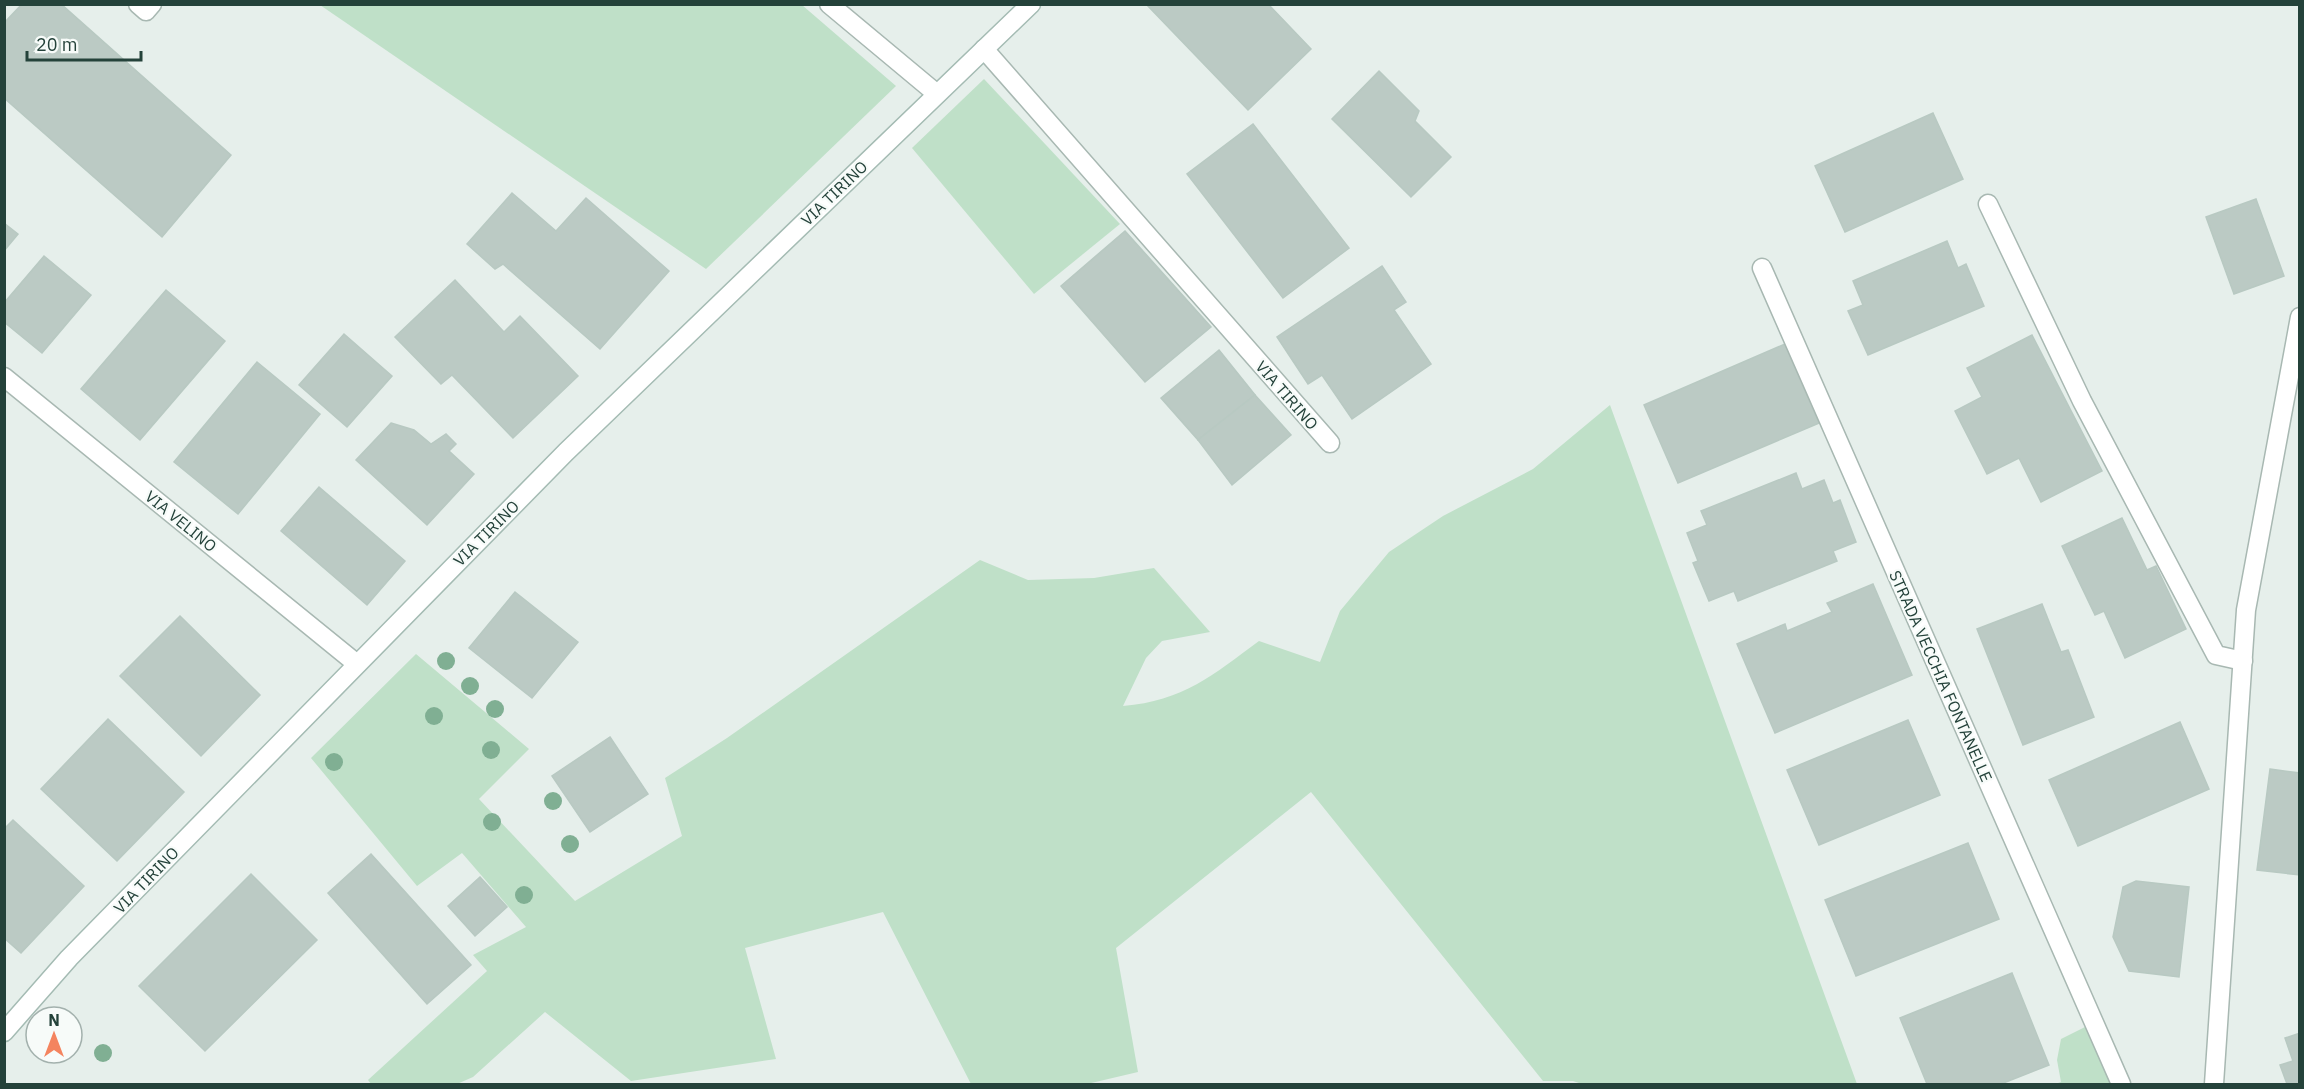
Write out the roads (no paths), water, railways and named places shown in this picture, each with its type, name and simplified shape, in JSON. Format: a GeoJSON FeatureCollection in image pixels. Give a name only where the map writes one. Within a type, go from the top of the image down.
{"type":"FeatureCollection","features":[{"type":"Feature","properties":{"kind":"street"},"geometry":{"type":"LineString","coordinates":[[138,4],[146,11],[152,4]]}},
{"type":"Feature","properties":{"kind":"street"},"geometry":{"type":"LineString","coordinates":[[829,4],[937,94]]}},
{"type":"Feature","properties":{"kind":"street","name":"VIA TIRINO"},"geometry":{"type":"LineString","coordinates":[[4,1032],[69,958],[566,452],[1031,4]]}},
{"type":"Feature","properties":{"kind":"street","name":"VIA TIRINO"},"geometry":{"type":"LineString","coordinates":[[984,49],[1330,443]]}},
{"type":"Feature","properties":{"kind":"street"},"geometry":{"type":"LineString","coordinates":[[1988,204],[2082,401],[2216,655],[2243,661]]}},
{"type":"Feature","properties":{"kind":"street","name":"STRADA VECCHIA FONTANELLE"},"geometry":{"type":"LineString","coordinates":[[1762,268],[2121,1084]]}},
{"type":"Feature","properties":{"kind":"street"},"geometry":{"type":"LineString","coordinates":[[2214,1084],[2246,610],[2300,317]]}},
{"type":"Feature","properties":{"kind":"street","name":"VIA VELINO"},"geometry":{"type":"LineString","coordinates":[[4,377],[357,663]]}}]}
